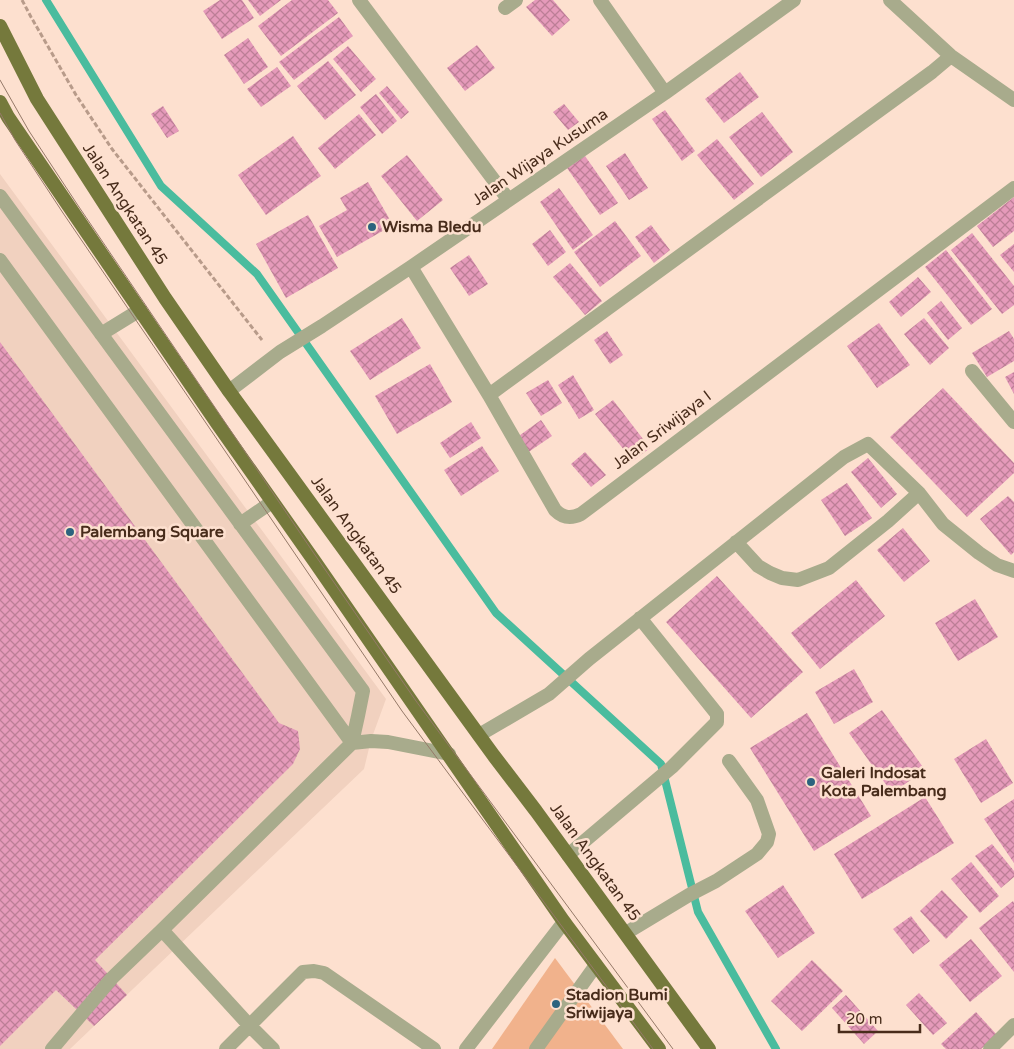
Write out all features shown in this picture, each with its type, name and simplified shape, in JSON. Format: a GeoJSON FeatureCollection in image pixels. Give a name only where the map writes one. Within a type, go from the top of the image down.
{"type":"FeatureCollection","features":[{"type":"Feature","properties":{"kind":"main road","name":"Jalan Angkatan 45"},"geometry":{"type":"LineString","coordinates":[[0,26],[37,99],[165,298],[229,391],[709,1049]]}},
{"type":"Feature","properties":{"kind":"main road"},"geometry":{"type":"LineString","coordinates":[[0,102],[4,119],[140,310],[564,922],[659,1049]]}},
{"type":"Feature","properties":{"kind":"street"},"geometry":{"type":"LineString","coordinates":[[359,0],[508,199]]}},
{"type":"Feature","properties":{"kind":"street"},"geometry":{"type":"LineString","coordinates":[[600,0],[665,93]]}},
{"type":"Feature","properties":{"kind":"street","name":"Jalan Wijaya Kusuma"},"geometry":{"type":"LineString","coordinates":[[229,391],[277,354],[411,267],[665,93],[794,0]]}},
{"type":"Feature","properties":{"kind":"street"},"geometry":{"type":"LineString","coordinates":[[890,0],[951,56],[1014,100]]}},
{"type":"Feature","properties":{"kind":"street"},"geometry":{"type":"LineString","coordinates":[[489,395],[932,72],[951,56]]}},
{"type":"Feature","properties":{"kind":"street","name":"Jalan Sriwijaya I"},"geometry":{"type":"LineString","coordinates":[[411,267],[489,395],[555,510],[563,516],[571,518],[588,508],[1014,188]]}},
{"type":"Feature","properties":{"kind":"street"},"geometry":{"type":"LineString","coordinates":[[0,196],[363,691],[352,743],[112,978],[52,1049]]}},
{"type":"Feature","properties":{"kind":"street"},"geometry":{"type":"LineString","coordinates":[[0,260],[352,743]]}},
{"type":"Feature","properties":{"kind":"street"},"geometry":{"type":"LineString","coordinates":[[101,334],[140,310]]}},
{"type":"Feature","properties":{"kind":"street"},"geometry":{"type":"LineString","coordinates":[[972,371],[1014,422]]}},
{"type":"Feature","properties":{"kind":"street"},"geometry":{"type":"LineString","coordinates":[[479,735],[549,694],[640,618],[844,457],[868,444],[919,493],[943,524],[997,565],[1014,571]]}},
{"type":"Feature","properties":{"kind":"street"},"geometry":{"type":"LineString","coordinates":[[736,542],[758,566],[782,578],[798,580],[829,568],[888,521],[919,493]]}},
{"type":"Feature","properties":{"kind":"street"},"geometry":{"type":"LineString","coordinates":[[240,524],[272,502]]}},
{"type":"Feature","properties":{"kind":"street"},"geometry":{"type":"LineString","coordinates":[[568,856],[672,767],[717,722],[717,714],[640,618]]}},
{"type":"Feature","properties":{"kind":"street"},"geometry":{"type":"LineString","coordinates":[[352,743],[371,740],[449,754]]}},
{"type":"Feature","properties":{"kind":"street"},"geometry":{"type":"LineString","coordinates":[[626,933],[716,881],[757,854],[767,842],[769,834],[757,800],[729,761]]}},
{"type":"Feature","properties":{"kind":"street"},"geometry":{"type":"LineString","coordinates":[[466,1049],[564,922]]}},
{"type":"Feature","properties":{"kind":"street"},"geometry":{"type":"LineString","coordinates":[[162,930],[249,1025],[274,1049]]}},
{"type":"Feature","properties":{"kind":"street"},"geometry":{"type":"LineString","coordinates":[[536,1049],[596,966]]}},
{"type":"Feature","properties":{"kind":"street"},"geometry":{"type":"LineString","coordinates":[[226,1049],[303,972],[314,971],[324,973],[434,1049]]}},
{"type":"Feature","properties":{"kind":"street"},"geometry":{"type":"LineString","coordinates":[[990,1049],[1014,1025]]}},
{"type":"Feature","properties":{"kind":"path"},"geometry":{"type":"LineString","coordinates":[[22,0],[76,94],[112,149],[277,354]]}},
{"type":"Feature","properties":{"kind":"shaded area"},"geometry":{"type":"Polygon","coordinates":[[[0,174],[386,699],[371,740],[364,769],[70,1049],[0,1049],[0,174]]]}},
{"type":"Feature","properties":{"kind":"shaded area","name":"Stadion Bumi Sriwijaya"},"geometry":{"type":"Polygon","coordinates":[[[555,958],[623,1049],[492,1049],[555,958]]]}},
{"type":"Feature","properties":{"kind":"building"},"geometry":{"type":"Polygon","coordinates":[[[220,0],[242,0],[254,18],[222,39],[203,11],[220,0]]]}},
{"type":"Feature","properties":{"kind":"building"},"geometry":{"type":"Polygon","coordinates":[[[248,0],[281,0],[260,16],[248,0]]]}},
{"type":"Feature","properties":{"kind":"building"},"geometry":{"type":"Polygon","coordinates":[[[292,0],[328,0],[338,13],[281,56],[258,26],[292,0]]]}},
{"type":"Feature","properties":{"kind":"building"},"geometry":{"type":"Polygon","coordinates":[[[535,0],[553,0],[570,20],[552,36],[526,7],[535,0]]]}},
{"type":"Feature","properties":{"kind":"building"},"geometry":{"type":"Polygon","coordinates":[[[339,17],[353,36],[294,80],[279,62],[339,17]]]}},
{"type":"Feature","properties":{"kind":"building"},"geometry":{"type":"Polygon","coordinates":[[[248,38],[268,67],[244,84],[224,55],[248,38]]]}},
{"type":"Feature","properties":{"kind":"building"},"geometry":{"type":"Polygon","coordinates":[[[477,45],[495,68],[465,91],[447,68],[477,45]]]}},
{"type":"Feature","properties":{"kind":"building"},"geometry":{"type":"Polygon","coordinates":[[[348,46],[376,79],[361,92],[333,59],[348,46]]]}},
{"type":"Feature","properties":{"kind":"building"},"geometry":{"type":"Polygon","coordinates":[[[328,61],[356,95],[325,120],[297,86],[328,61]]]}},
{"type":"Feature","properties":{"kind":"building"},"geometry":{"type":"Polygon","coordinates":[[[277,67],[291,86],[261,107],[247,89],[277,67]]]}},
{"type":"Feature","properties":{"kind":"building"},"geometry":{"type":"Polygon","coordinates":[[[740,72],[759,97],[724,123],[705,99],[740,72]]]}},
{"type":"Feature","properties":{"kind":"building"},"geometry":{"type":"Polygon","coordinates":[[[387,86],[409,112],[401,119],[379,93],[387,86]]]}},
{"type":"Feature","properties":{"kind":"building"},"geometry":{"type":"Polygon","coordinates":[[[376,94],[397,121],[382,134],[360,107],[376,94]]]}},
{"type":"Feature","properties":{"kind":"building"},"geometry":{"type":"Polygon","coordinates":[[[564,104],[579,122],[568,130],[553,112],[564,104]]]}},
{"type":"Feature","properties":{"kind":"building"},"geometry":{"type":"Polygon","coordinates":[[[163,106],[179,131],[167,138],[151,114],[163,106]]]}},
{"type":"Feature","properties":{"kind":"building"},"geometry":{"type":"Polygon","coordinates":[[[665,110],[695,151],[682,161],[652,119],[665,110]]]}},
{"type":"Feature","properties":{"kind":"building"},"geometry":{"type":"Polygon","coordinates":[[[762,112],[793,152],[761,177],[729,137],[762,112]]]}},
{"type":"Feature","properties":{"kind":"building"},"geometry":{"type":"Polygon","coordinates":[[[359,114],[376,135],[335,169],[318,148],[359,114]]]}},
{"type":"Feature","properties":{"kind":"building"},"geometry":{"type":"Polygon","coordinates":[[[293,136],[321,176],[266,215],[238,175],[293,136]]]}},
{"type":"Feature","properties":{"kind":"building"},"geometry":{"type":"Polygon","coordinates":[[[717,139],[754,184],[734,200],[697,155],[717,139]]]}},
{"type":"Feature","properties":{"kind":"building"},"geometry":{"type":"Polygon","coordinates":[[[625,153],[648,188],[629,200],[606,166],[625,153]]]}},
{"type":"Feature","properties":{"kind":"building"},"geometry":{"type":"Polygon","coordinates":[[[407,155],[443,200],[417,221],[381,176],[407,155]]]}},
{"type":"Feature","properties":{"kind":"building"},"geometry":{"type":"Polygon","coordinates":[[[585,156],[618,203],[600,215],[567,168],[585,156]]]}},
{"type":"Feature","properties":{"kind":"building"},"geometry":{"type":"Polygon","coordinates":[[[368,182],[393,225],[337,257],[319,226],[347,210],[340,198],[368,182]]]}},
{"type":"Feature","properties":{"kind":"building"},"geometry":{"type":"Polygon","coordinates":[[[559,188],[593,235],[573,250],[540,202],[559,188]]]}},
{"type":"Feature","properties":{"kind":"building"},"geometry":{"type":"Polygon","coordinates":[[[1014,197],[1014,231],[993,247],[977,226],[1014,197]]]}},
{"type":"Feature","properties":{"kind":"building"},"geometry":{"type":"Polygon","coordinates":[[[308,215],[338,268],[286,298],[256,244],[308,215]]]}},
{"type":"Feature","properties":{"kind":"building"},"geometry":{"type":"Polygon","coordinates":[[[615,221],[641,256],[600,287],[574,252],[615,221]]]}},
{"type":"Feature","properties":{"kind":"building"},"geometry":{"type":"Polygon","coordinates":[[[651,225],[670,250],[654,263],[635,237],[651,225]]]}},
{"type":"Feature","properties":{"kind":"building"},"geometry":{"type":"Polygon","coordinates":[[[550,230],[566,252],[548,266],[532,244],[550,230]]]}},
{"type":"Feature","properties":{"kind":"building"},"geometry":{"type":"Polygon","coordinates":[[[972,233],[1014,286],[1014,305],[1002,314],[951,250],[972,233]]]}},
{"type":"Feature","properties":{"kind":"building"},"geometry":{"type":"Polygon","coordinates":[[[1014,244],[1014,272],[1000,255],[1014,244]]]}},
{"type":"Feature","properties":{"kind":"building"},"geometry":{"type":"Polygon","coordinates":[[[946,250],[992,309],[971,325],[925,267],[946,250]]]}},
{"type":"Feature","properties":{"kind":"building"},"geometry":{"type":"Polygon","coordinates":[[[469,255],[488,284],[469,296],[450,268],[469,255]]]}},
{"type":"Feature","properties":{"kind":"building"},"geometry":{"type":"Polygon","coordinates":[[[570,263],[602,301],[585,315],[553,277],[570,263]]]}},
{"type":"Feature","properties":{"kind":"building"},"geometry":{"type":"Polygon","coordinates":[[[918,277],[931,292],[901,317],[889,302],[918,277]]]}},
{"type":"Feature","properties":{"kind":"building"},"geometry":{"type":"Polygon","coordinates":[[[941,301],[962,328],[948,340],[927,313],[941,301]]]}},
{"type":"Feature","properties":{"kind":"building"},"geometry":{"type":"Polygon","coordinates":[[[402,318],[421,348],[370,380],[350,351],[402,318]]]}},
{"type":"Feature","properties":{"kind":"building"},"geometry":{"type":"Polygon","coordinates":[[[924,318],[949,348],[930,365],[904,334],[924,318]]]}},
{"type":"Feature","properties":{"kind":"building"},"geometry":{"type":"Polygon","coordinates":[[[879,323],[910,365],[877,388],[847,346],[879,323]]]}},
{"type":"Feature","properties":{"kind":"building"},"geometry":{"type":"Polygon","coordinates":[[[607,331],[623,355],[610,364],[594,340],[607,331]]]}},
{"type":"Feature","properties":{"kind":"building"},"geometry":{"type":"Polygon","coordinates":[[[1009,331],[1014,339],[1014,361],[987,377],[972,353],[1009,331]]]}},
{"type":"Feature","properties":{"kind":"building","name":"Palembang Square"},"geometry":{"type":"Polygon","coordinates":[[[0,342],[279,723],[298,731],[300,749],[293,764],[95,960],[127,995],[94,1026],[56,990],[0,1046],[0,342]]]}},
{"type":"Feature","properties":{"kind":"building"},"geometry":{"type":"Polygon","coordinates":[[[430,364],[452,402],[397,434],[375,396],[430,364]]]}},
{"type":"Feature","properties":{"kind":"building"},"geometry":{"type":"Polygon","coordinates":[[[1014,372],[1014,394],[1005,377],[1014,372]]]}},
{"type":"Feature","properties":{"kind":"building"},"geometry":{"type":"Polygon","coordinates":[[[573,375],[594,410],[579,419],[558,385],[573,375]]]}},
{"type":"Feature","properties":{"kind":"building"},"geometry":{"type":"Polygon","coordinates":[[[548,380],[562,403],[541,416],[526,393],[548,380]]]}},
{"type":"Feature","properties":{"kind":"building"},"geometry":{"type":"Polygon","coordinates":[[[943,388],[1014,463],[1014,473],[967,517],[890,437],[943,388]]]}},
{"type":"Feature","properties":{"kind":"building"},"geometry":{"type":"Polygon","coordinates":[[[613,400],[650,448],[633,461],[595,414],[613,400]]]}},
{"type":"Feature","properties":{"kind":"building"},"geometry":{"type":"Polygon","coordinates":[[[541,420],[552,436],[527,453],[516,438],[541,420]]]}},
{"type":"Feature","properties":{"kind":"building"},"geometry":{"type":"Polygon","coordinates":[[[471,422],[481,438],[450,458],[440,443],[471,422]]]}},
{"type":"Feature","properties":{"kind":"building"},"geometry":{"type":"Polygon","coordinates":[[[482,446],[499,471],[461,496],[444,470],[482,446]]]}},
{"type":"Feature","properties":{"kind":"building"},"geometry":{"type":"Polygon","coordinates":[[[585,452],[606,475],[591,487],[571,464],[585,452]]]}},
{"type":"Feature","properties":{"kind":"building"},"geometry":{"type":"Polygon","coordinates":[[[868,458],[897,494],[881,508],[851,472],[868,458]]]}},
{"type":"Feature","properties":{"kind":"building"},"geometry":{"type":"Polygon","coordinates":[[[847,483],[872,518],[845,536],[821,500],[847,483]]]}},
{"type":"Feature","properties":{"kind":"building"},"geometry":{"type":"Polygon","coordinates":[[[1008,496],[1014,502],[1014,552],[1011,555],[980,519],[1008,496]]]}},
{"type":"Feature","properties":{"kind":"building"},"geometry":{"type":"Polygon","coordinates":[[[903,528],[930,561],[904,582],[877,550],[903,528]]]}},
{"type":"Feature","properties":{"kind":"building"},"geometry":{"type":"Polygon","coordinates":[[[717,576],[803,672],[751,718],[666,622],[717,576]]]}},
{"type":"Feature","properties":{"kind":"building"},"geometry":{"type":"Polygon","coordinates":[[[856,580],[885,616],[820,669],[791,633],[856,580]]]}},
{"type":"Feature","properties":{"kind":"building"},"geometry":{"type":"Polygon","coordinates":[[[975,599],[998,637],[958,661],[935,623],[975,599]]]}},
{"type":"Feature","properties":{"kind":"building"},"geometry":{"type":"Polygon","coordinates":[[[854,669],[873,702],[834,724],[815,692],[854,669]]]}},
{"type":"Feature","properties":{"kind":"building"},"geometry":{"type":"Polygon","coordinates":[[[882,710],[925,770],[892,793],[849,733],[882,710]]]}},
{"type":"Feature","properties":{"kind":"building","name":"Galeri Indosat Kota Palembang"},"geometry":{"type":"Polygon","coordinates":[[[807,713],[871,816],[814,851],[750,748],[807,713]]]}},
{"type":"Feature","properties":{"kind":"building"},"geometry":{"type":"Polygon","coordinates":[[[986,739],[1013,783],[981,803],[954,759],[986,739]]]}},
{"type":"Feature","properties":{"kind":"building"},"geometry":{"type":"Polygon","coordinates":[[[925,797],[954,843],[862,899],[834,854],[925,797]]]}},
{"type":"Feature","properties":{"kind":"building"},"geometry":{"type":"Polygon","coordinates":[[[1014,799],[1014,863],[984,819],[1014,799]]]}},
{"type":"Feature","properties":{"kind":"building"},"geometry":{"type":"Polygon","coordinates":[[[992,844],[1014,871],[1014,877],[1001,888],[975,856],[992,844]]]}},
{"type":"Feature","properties":{"kind":"building"},"geometry":{"type":"Polygon","coordinates":[[[971,862],[999,896],[980,913],[951,879],[971,862]]]}},
{"type":"Feature","properties":{"kind":"building"},"geometry":{"type":"Polygon","coordinates":[[[783,885],[815,933],[778,958],[745,911],[783,885]]]}},
{"type":"Feature","properties":{"kind":"building"},"geometry":{"type":"Polygon","coordinates":[[[942,890],[968,917],[946,939],[920,911],[942,890]]]}},
{"type":"Feature","properties":{"kind":"building"},"geometry":{"type":"Polygon","coordinates":[[[1013,901],[1014,903],[1014,972],[979,928],[1013,901]]]}},
{"type":"Feature","properties":{"kind":"building"},"geometry":{"type":"Polygon","coordinates":[[[911,916],[930,941],[913,954],[893,929],[911,916]]]}},
{"type":"Feature","properties":{"kind":"building"},"geometry":{"type":"Polygon","coordinates":[[[971,939],[1002,976],[970,1002],[939,965],[971,939]]]}},
{"type":"Feature","properties":{"kind":"building"},"geometry":{"type":"Polygon","coordinates":[[[812,960],[843,991],[802,1031],[771,1001],[812,960]]]}},
{"type":"Feature","properties":{"kind":"building"},"geometry":{"type":"Polygon","coordinates":[[[919,993],[947,1023],[933,1035],[906,1005],[919,993]]]}},
{"type":"Feature","properties":{"kind":"building"},"geometry":{"type":"Polygon","coordinates":[[[846,995],[878,1031],[864,1044],[832,1008],[846,995]]]}},
{"type":"Feature","properties":{"kind":"building"},"geometry":{"type":"Polygon","coordinates":[[[976,1012],[997,1035],[981,1049],[946,1049],[941,1044],[976,1012]]]}},
{"type":"Feature","properties":{"kind":"waterway"},"geometry":{"type":"LineString","coordinates":[[46,0],[161,186],[257,274],[496,613],[661,764],[698,912],[776,1049]]}},
{"type":"Feature","properties":{"kind":"tram line"},"geometry":{"type":"LineString","coordinates":[[0,80],[29,131],[77,204],[416,701],[673,1049]]}},
{"type":"Feature","properties":{"kind":"tram line"},"geometry":{"type":"LineString","coordinates":[[0,113],[15,140],[63,213],[402,711],[653,1049]]}},
{"type":"Feature","properties":{"kind":"place","name":"Wisma Bledu"},"geometry":{"type":"Point","coordinates":[372,227]}},
{"type":"Feature","properties":{"kind":"place","name":"Palembang Square"},"geometry":{"type":"Point","coordinates":[70,532]}},
{"type":"Feature","properties":{"kind":"place","name":"Galeri Indosat Kota Palembang"},"geometry":{"type":"Point","coordinates":[811,782]}},
{"type":"Feature","properties":{"kind":"place","name":"Stadion Bumi Sriwijaya"},"geometry":{"type":"Point","coordinates":[556,1004]}}]}
